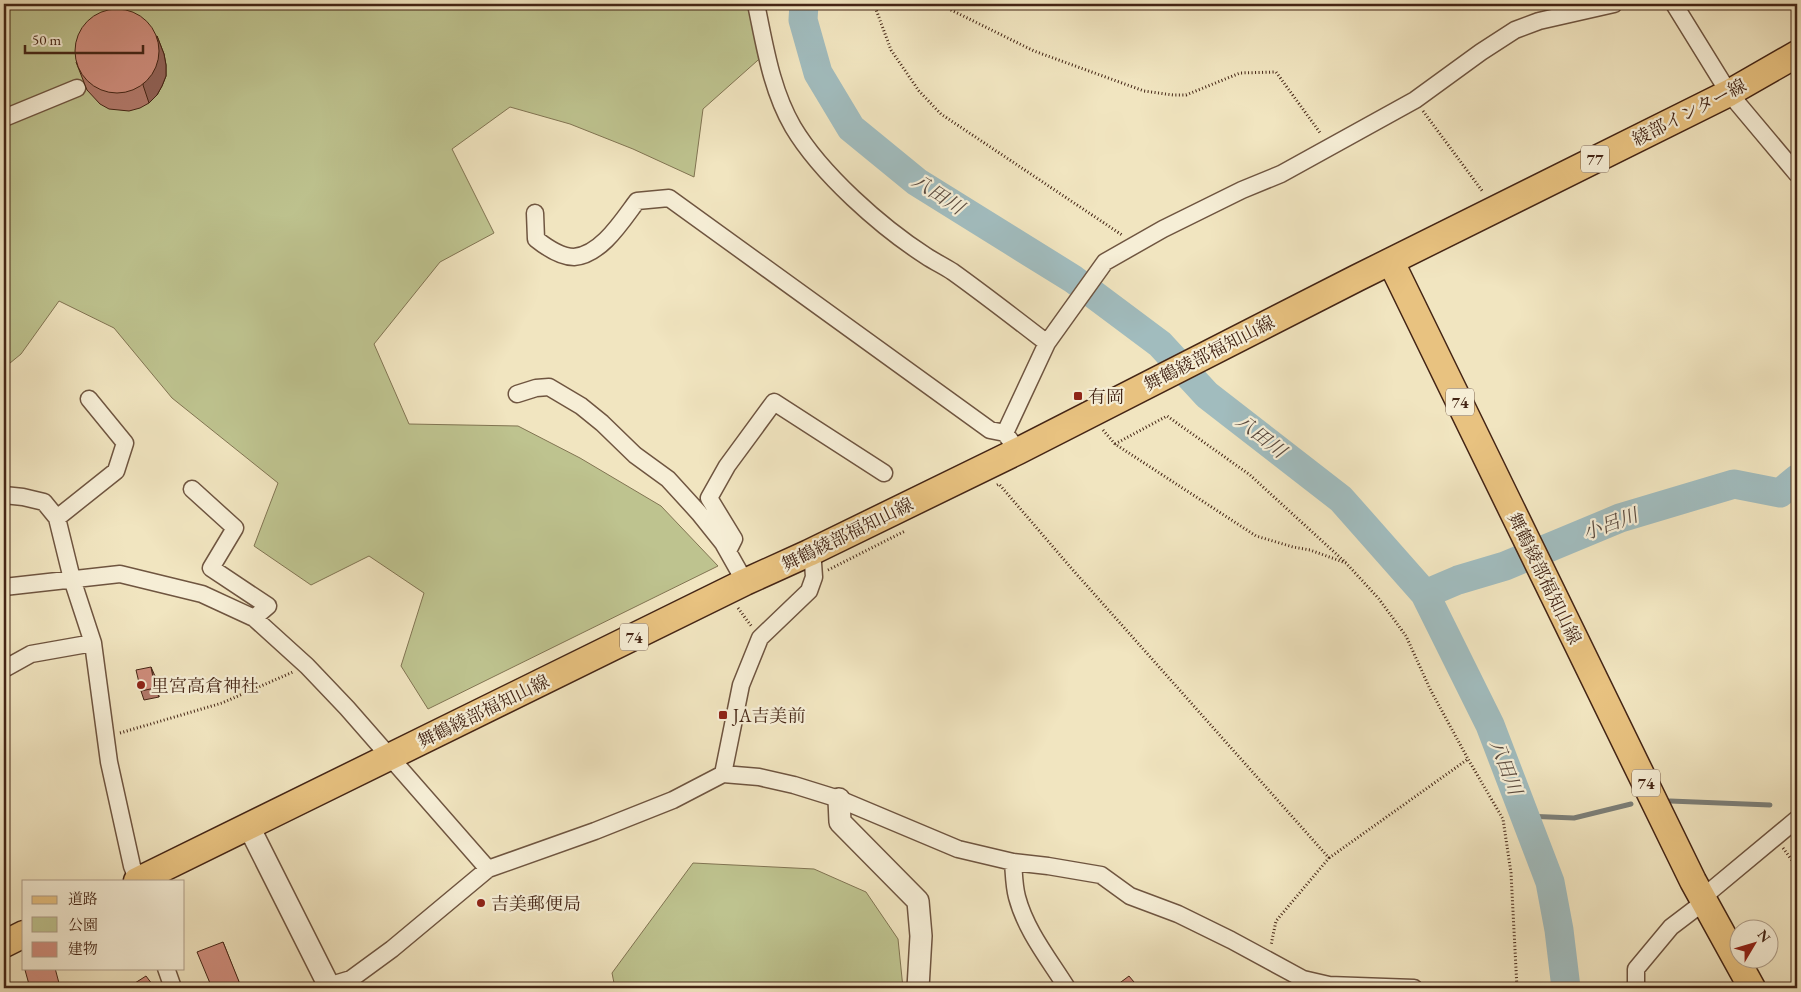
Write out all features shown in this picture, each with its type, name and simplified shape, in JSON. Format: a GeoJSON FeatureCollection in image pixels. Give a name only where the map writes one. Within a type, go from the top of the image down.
{"type":"FeatureCollection","features":[{"type":"Feature","properties":{"kind":"main road","name":"綾部インター線"},"geometry":{"type":"LineString","coordinates":[[1391,262],[1495,208],[1729,93],[1797,54]]}},
{"type":"Feature","properties":{"kind":"main road","name":"舞鶴綾部福知山線"},"geometry":{"type":"LineString","coordinates":[[140,880],[390,757],[740,593],[811,565],[1012,442],[1090,414],[1391,262],[1702,898],[1752,988]]}},
{"type":"Feature","properties":{"kind":"main road"},"geometry":{"type":"LineString","coordinates":[[4,944],[22,935]]}},
{"type":"Feature","properties":{"kind":"street"},"geometry":{"type":"LineString","coordinates":[[756,4],[774,85],[793,127],[812,153],[852,198],[891,230],[926,256],[951,271],[1047,343]]}},
{"type":"Feature","properties":{"kind":"street"},"geometry":{"type":"LineString","coordinates":[[534,213],[536,239],[550,249],[573,257],[589,254],[611,234],[637,201],[669,198],[990,430],[1012,442],[1047,343],[1105,262],[1135,244],[1242,190],[1282,174],[1415,100],[1515,30],[1539,21],[1614,4]]}},
{"type":"Feature","properties":{"kind":"street"},"geometry":{"type":"LineString","coordinates":[[1674,4],[1729,93],[1797,174]]}},
{"type":"Feature","properties":{"kind":"street"},"geometry":{"type":"LineString","coordinates":[[4,118],[77,88]]}},
{"type":"Feature","properties":{"kind":"street"},"geometry":{"type":"LineString","coordinates":[[517,394],[536,388],[549,387],[581,406],[602,423],[635,455],[668,480],[699,513],[728,551],[740,593]]}},
{"type":"Feature","properties":{"kind":"street"},"geometry":{"type":"LineString","coordinates":[[57,518],[116,470],[125,443],[89,400]]}},
{"type":"Feature","properties":{"kind":"street"},"geometry":{"type":"LineString","coordinates":[[728,551],[734,539],[709,498],[727,466],[774,402],[884,473]]}},
{"type":"Feature","properties":{"kind":"street"},"geometry":{"type":"LineString","coordinates":[[192,489],[235,528],[211,568],[268,606],[254,618]]}},
{"type":"Feature","properties":{"kind":"street"},"geometry":{"type":"LineString","coordinates":[[4,495],[44,502],[57,518],[72,579],[93,643],[110,762],[130,856],[138,880]]}},
{"type":"Feature","properties":{"kind":"street"},"geometry":{"type":"LineString","coordinates":[[723,774],[741,685],[760,638],[809,591],[811,565]]}},
{"type":"Feature","properties":{"kind":"street"},"geometry":{"type":"LineString","coordinates":[[4,587],[120,574],[202,594],[254,618],[307,666],[347,708],[488,869]]}},
{"type":"Feature","properties":{"kind":"street"},"geometry":{"type":"LineString","coordinates":[[4,669],[31,654],[93,643]]}},
{"type":"Feature","properties":{"kind":"street"},"geometry":{"type":"LineString","coordinates":[[249,827],[326,987],[351,979],[392,950],[488,869],[595,831],[673,800],[723,774],[759,777],[794,785],[839,799],[958,849],[1012,862],[1101,875],[1130,896],[1178,914],[1303,979],[1329,985],[1414,988]]}},
{"type":"Feature","properties":{"kind":"street"},"geometry":{"type":"LineString","coordinates":[[839,799],[840,822],[918,901],[922,936],[918,988]]}},
{"type":"Feature","properties":{"kind":"street"},"geometry":{"type":"LineString","coordinates":[[1636,988],[1636,969],[1671,927],[1696,908],[1702,898],[1797,819]]}},
{"type":"Feature","properties":{"kind":"street"},"geometry":{"type":"LineString","coordinates":[[1012,862],[1016,895],[1022,912],[1033,936],[1067,988]]}},
{"type":"Feature","properties":{"kind":"street"},"geometry":{"type":"LineString","coordinates":[[167,970],[173,988]]}},
{"type":"Feature","properties":{"kind":"path"},"geometry":{"type":"LineString","coordinates":[[874,4],[891,50],[919,91],[941,114],[1135,244]]}},
{"type":"Feature","properties":{"kind":"path"},"geometry":{"type":"LineString","coordinates":[[931,4],[941,4],[1034,51],[1144,91],[1186,95],[1240,73],[1276,72],[1330,147]]}},
{"type":"Feature","properties":{"kind":"path"},"geometry":{"type":"LineString","coordinates":[[1415,100],[1495,208]]}},
{"type":"Feature","properties":{"kind":"path"},"geometry":{"type":"LineString","coordinates":[[1090,414],[1115,444],[1256,536],[1292,547],[1310,550],[1346,563]]}},
{"type":"Feature","properties":{"kind":"path"},"geometry":{"type":"LineString","coordinates":[[1115,444],[1167,416],[1250,475],[1346,563],[1379,600],[1406,636],[1430,689],[1503,819],[1511,873],[1517,988]]}},
{"type":"Feature","properties":{"kind":"path"},"geometry":{"type":"LineString","coordinates":[[990,488],[999,484],[1329,858]]}},
{"type":"Feature","properties":{"kind":"path"},"geometry":{"type":"LineString","coordinates":[[811,565],[911,528]]}},
{"type":"Feature","properties":{"kind":"path"},"geometry":{"type":"LineString","coordinates":[[740,593],[760,638]]}},
{"type":"Feature","properties":{"kind":"path"},"geometry":{"type":"LineString","coordinates":[[106,736],[222,703],[307,666]]}},
{"type":"Feature","properties":{"kind":"path"},"geometry":{"type":"LineString","coordinates":[[1268,960],[1276,921],[1329,858],[1468,759]]}},
{"type":"Feature","properties":{"kind":"path"},"geometry":{"type":"LineString","coordinates":[[1775,838],[1797,867]]}},
{"type":"Feature","properties":{"kind":"green space"},"geometry":{"type":"Polygon","coordinates":[[[4,4],[751,4],[766,53],[703,109],[694,177],[633,149],[570,124],[510,107],[452,149],[494,233],[440,262],[374,344],[409,424],[518,426],[580,458],[661,506],[718,566],[428,709],[401,666],[424,593],[369,556],[311,585],[254,546],[278,483],[172,398],[114,328],[59,301],[21,354],[4,368],[4,4]]]}},
{"type":"Feature","properties":{"kind":"green space"},"geometry":{"type":"Polygon","coordinates":[[[693,863],[814,869],[866,892],[898,939],[903,988],[615,988],[612,973],[693,863]]]}},
{"type":"Feature","properties":{"kind":"building"},"geometry":{"type":"Polygon","coordinates":[[[117,9],[133,12],[147,21],[156,35],[159,51],[156,67],[147,81],[133,90],[117,93],[101,90],[87,81],[78,67],[75,51],[78,35],[87,21],[101,12],[117,9]]]}},
{"type":"Feature","properties":{"kind":"building"},"geometry":{"type":"Polygon","coordinates":[[[151,667],[155,688],[141,691],[136,670],[151,667]]]}},
{"type":"Feature","properties":{"kind":"building"},"geometry":{"type":"Polygon","coordinates":[[[223,942],[240,984],[229,988],[212,988],[197,952],[223,942]]]}},
{"type":"Feature","properties":{"kind":"building"},"geometry":{"type":"Polygon","coordinates":[[[25,970],[56,970],[60,987],[30,988],[25,970]]]}},
{"type":"Feature","properties":{"kind":"building"},"geometry":{"type":"Polygon","coordinates":[[[146,976],[155,988],[139,988],[135,983],[146,976]]]}},
{"type":"Feature","properties":{"kind":"building"},"geometry":{"type":"Polygon","coordinates":[[[1129,976],[1139,988],[1113,988],[1129,976]]]}},
{"type":"Feature","properties":{"kind":"waterway","name":"八田川"},"geometry":{"type":"LineString","coordinates":[[804,4],[803,20],[818,73],[851,128],[917,182],[1073,279],[1160,344],[1207,395],[1341,499],[1425,594],[1490,725],[1550,882],[1559,930],[1566,988]]}},
{"type":"Feature","properties":{"kind":"waterway","name":"小呂川"},"geometry":{"type":"LineString","coordinates":[[1425,594],[1458,580],[1505,566],[1620,518],[1734,484],[1780,493],[1797,479]]}},
{"type":"Feature","properties":{"kind":"waterway"},"geometry":{"type":"LineString","coordinates":[[1670,801],[1770,805]]}},
{"type":"Feature","properties":{"kind":"waterway"},"geometry":{"type":"LineString","coordinates":[[1525,816],[1574,818],[1631,804]]}},
{"type":"Feature","properties":{"kind":"place","name":"有岡"},"geometry":{"type":"Point","coordinates":[1078,396]}},
{"type":"Feature","properties":{"kind":"place","name":"里宮高倉神社"},"geometry":{"type":"Point","coordinates":[141,685]}},
{"type":"Feature","properties":{"kind":"place","name":"JA吉美前"},"geometry":{"type":"Point","coordinates":[723,715]}},
{"type":"Feature","properties":{"kind":"place","name":"吉美郵便局"},"geometry":{"type":"Point","coordinates":[481,903]}}]}
